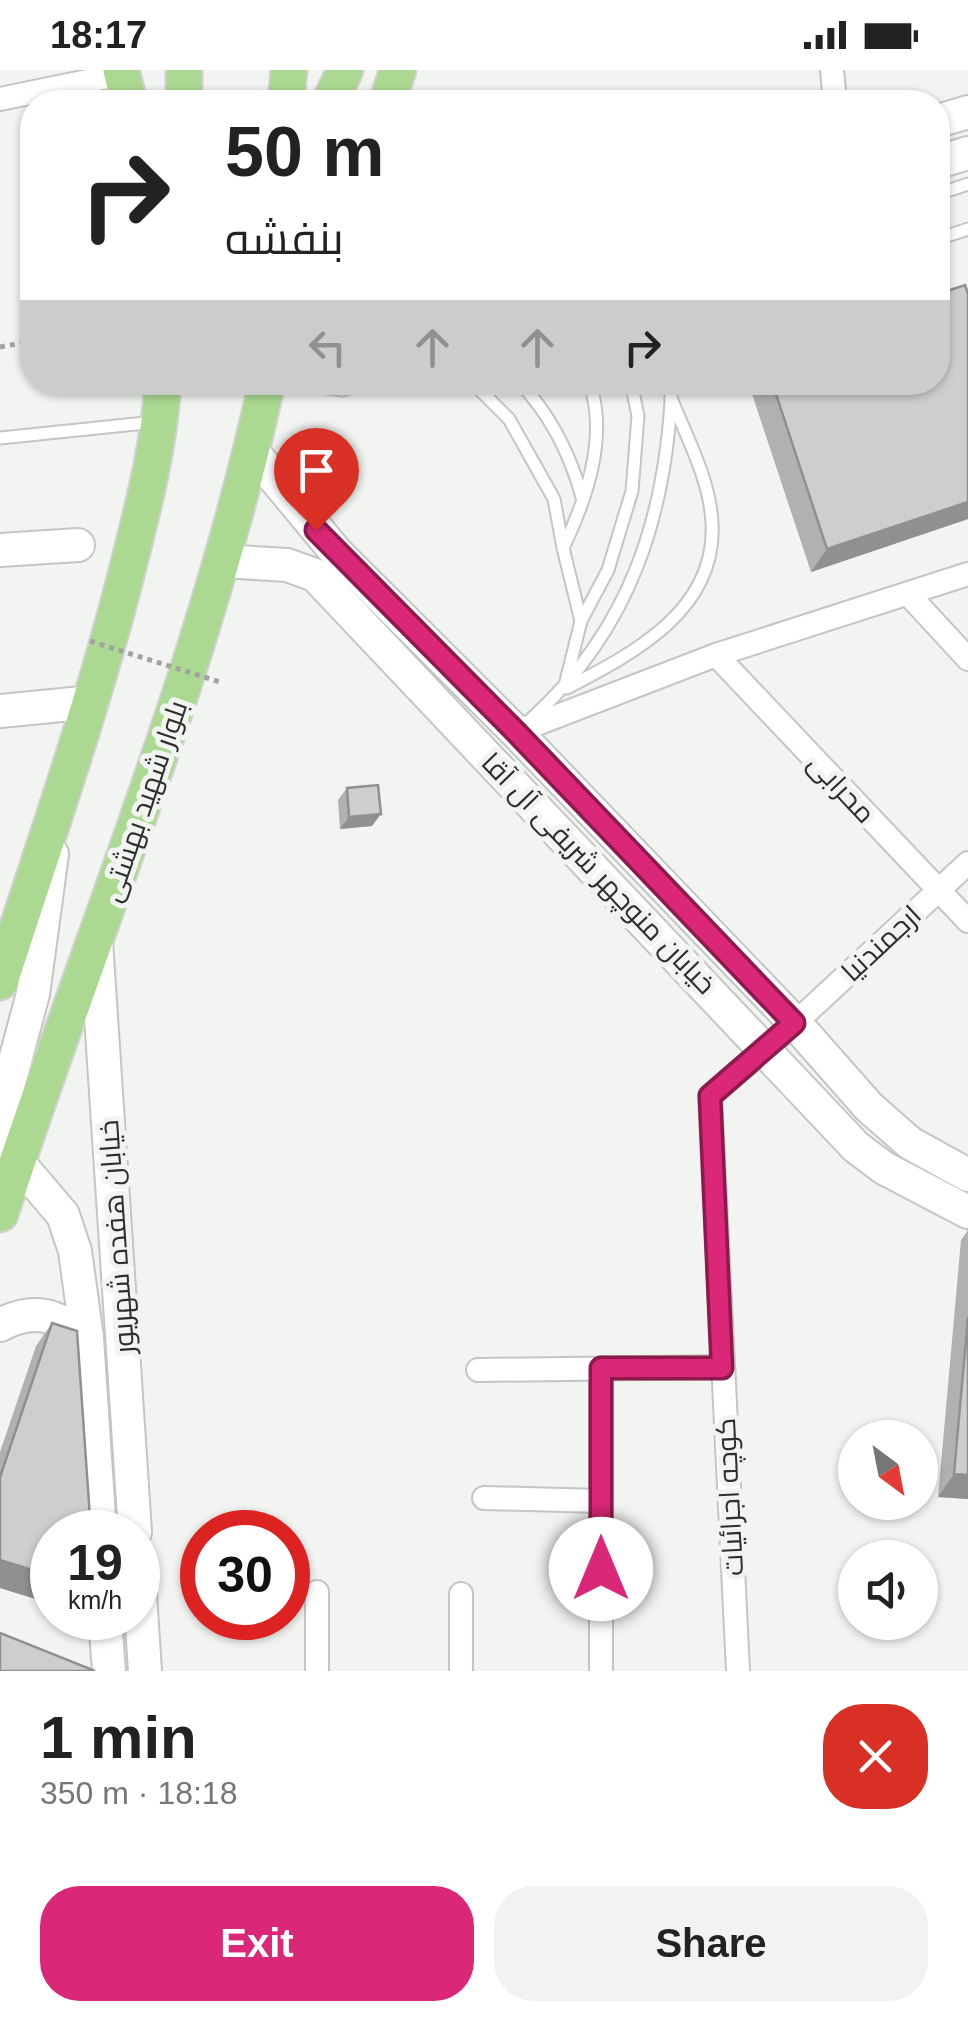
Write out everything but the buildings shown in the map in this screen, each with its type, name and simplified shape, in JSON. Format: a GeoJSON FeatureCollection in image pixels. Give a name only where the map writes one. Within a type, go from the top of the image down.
{"type":"FeatureCollection","features":[{"type":"Feature","properties":{"kind":"main road"},"geometry":{"type":"LineString","coordinates":[[0,982],[92,702],[150,482],[162,395]]}},
{"type":"Feature","properties":{"kind":"main road","name":"بلوار شهید بهشتی"},"geometry":{"type":"LineString","coordinates":[[0,1214],[183,689],[222,561],[263,395]]}},
{"type":"Feature","properties":{"kind":"main road","name":"خیابان منوچهر شریفی آل آقا"},"geometry":{"type":"LineString","coordinates":[[252,450],[336,552],[516,732],[883,1119],[910,1143],[968,1176]]}},
{"type":"Feature","properties":{"kind":"main road"},"geometry":{"type":"LineString","coordinates":[[0,550],[78,545]]}},
{"type":"Feature","properties":{"kind":"main road","name":"خیابان منوچهر شریفی آل آقا"},"geometry":{"type":"LineString","coordinates":[[222,561],[287,565],[315,576],[856,1147],[884,1168],[968,1212]]}},
{"type":"Feature","properties":{"kind":"main road"},"geometry":{"type":"LineString","coordinates":[[0,711],[92,702]]}},
{"type":"Feature","properties":{"kind":"main road"},"geometry":{"type":"LineString","coordinates":[[17,1161],[5,1116],[6,1094],[33,994],[59,797]]}},
{"type":"Feature","properties":{"kind":"main road","name":"خیابان هفده شهریور"},"geometry":{"type":"LineString","coordinates":[[96,941],[135,1510]]}},
{"type":"Feature","properties":{"kind":"main road","name":"خیابان هفده شهریور"},"geometry":{"type":"LineString","coordinates":[[17,1161],[63,1215],[75,1251],[87,1338],[99,1510]]}},
{"type":"Feature","properties":{"kind":"main road"},"geometry":{"type":"LineString","coordinates":[[0,1325],[35,1315],[60,1318],[87,1338]]}},
{"type":"Feature","properties":{"kind":"main road"},"geometry":{"type":"LineString","coordinates":[[107,1640],[109,1671]]}},
{"type":"Feature","properties":{"kind":"main road"},"geometry":{"type":"LineString","coordinates":[[143,1640],[145,1671]]}},
{"type":"Feature","properties":{"kind":"street"},"geometry":{"type":"LineString","coordinates":[[69,90],[124,82]]}},
{"type":"Feature","properties":{"kind":"street"},"geometry":{"type":"LineString","coordinates":[[516,732],[716,655],[968,574]]}},
{"type":"Feature","properties":{"kind":"street"},"geometry":{"type":"LineString","coordinates":[[908,594],[968,659]]}},
{"type":"Feature","properties":{"kind":"street","name":"محرابی"},"geometry":{"type":"LineString","coordinates":[[716,655],[968,921]]}},
{"type":"Feature","properties":{"kind":"street","name":"ارجمندنیا"},"geometry":{"type":"LineString","coordinates":[[766,1048],[968,862]]}},
{"type":"Feature","properties":{"kind":"street","name":"کوچه اجرائیات"},"geometry":{"type":"LineString","coordinates":[[738,1671],[710,1096],[766,1048]]}},
{"type":"Feature","properties":{"kind":"street"},"geometry":{"type":"LineString","coordinates":[[601,1368],[601,1671]]}},
{"type":"Feature","properties":{"kind":"street"},"geometry":{"type":"LineString","coordinates":[[478,1370],[722,1368]]}},
{"type":"Feature","properties":{"kind":"street"},"geometry":{"type":"LineString","coordinates":[[484,1498],[601,1502]]}},
{"type":"Feature","properties":{"kind":"street"},"geometry":{"type":"LineString","coordinates":[[317,1592],[317,1671]]}},
{"type":"Feature","properties":{"kind":"street"},"geometry":{"type":"LineString","coordinates":[[460,1671],[461,1594]]}},
{"type":"Feature","properties":{"kind":"lane"},"geometry":{"type":"LineString","coordinates":[[485,395],[508,419],[554,499],[562,548],[582,621]]}},
{"type":"Feature","properties":{"kind":"lane"},"geometry":{"type":"LineString","coordinates":[[532,395],[572,459],[583,502]]}},
{"type":"Feature","properties":{"kind":"lane"},"geometry":{"type":"LineString","coordinates":[[562,548],[583,502],[595,438],[594,395]]}},
{"type":"Feature","properties":{"kind":"lane"},"geometry":{"type":"LineString","coordinates":[[563,690],[582,621],[608,570],[632,490],[638,416],[634,395]]}},
{"type":"Feature","properties":{"kind":"lane"},"geometry":{"type":"LineString","coordinates":[[563,690],[624,658],[659,634],[684,609],[702,577],[712,524],[706,488],[671,397]]}},
{"type":"Feature","properties":{"kind":"lane"},"geometry":{"type":"LineString","coordinates":[[516,732],[563,690],[600,642],[637,572],[656,498],[671,397]]}},
{"type":"Feature","properties":{"kind":"lane"},"geometry":{"type":"LineString","coordinates":[[0,438],[160,422]]}},
{"type":"Feature","properties":{"kind":"path"},"geometry":{"type":"LineString","coordinates":[[90,641],[220,682],[213,698]]}},
{"type":"Feature","properties":{"kind":"route"},"geometry":{"type":"LineString","coordinates":[[316,530],[794,1023],[710,1096],[722,1368],[601,1368],[601,1569]]}}]}
